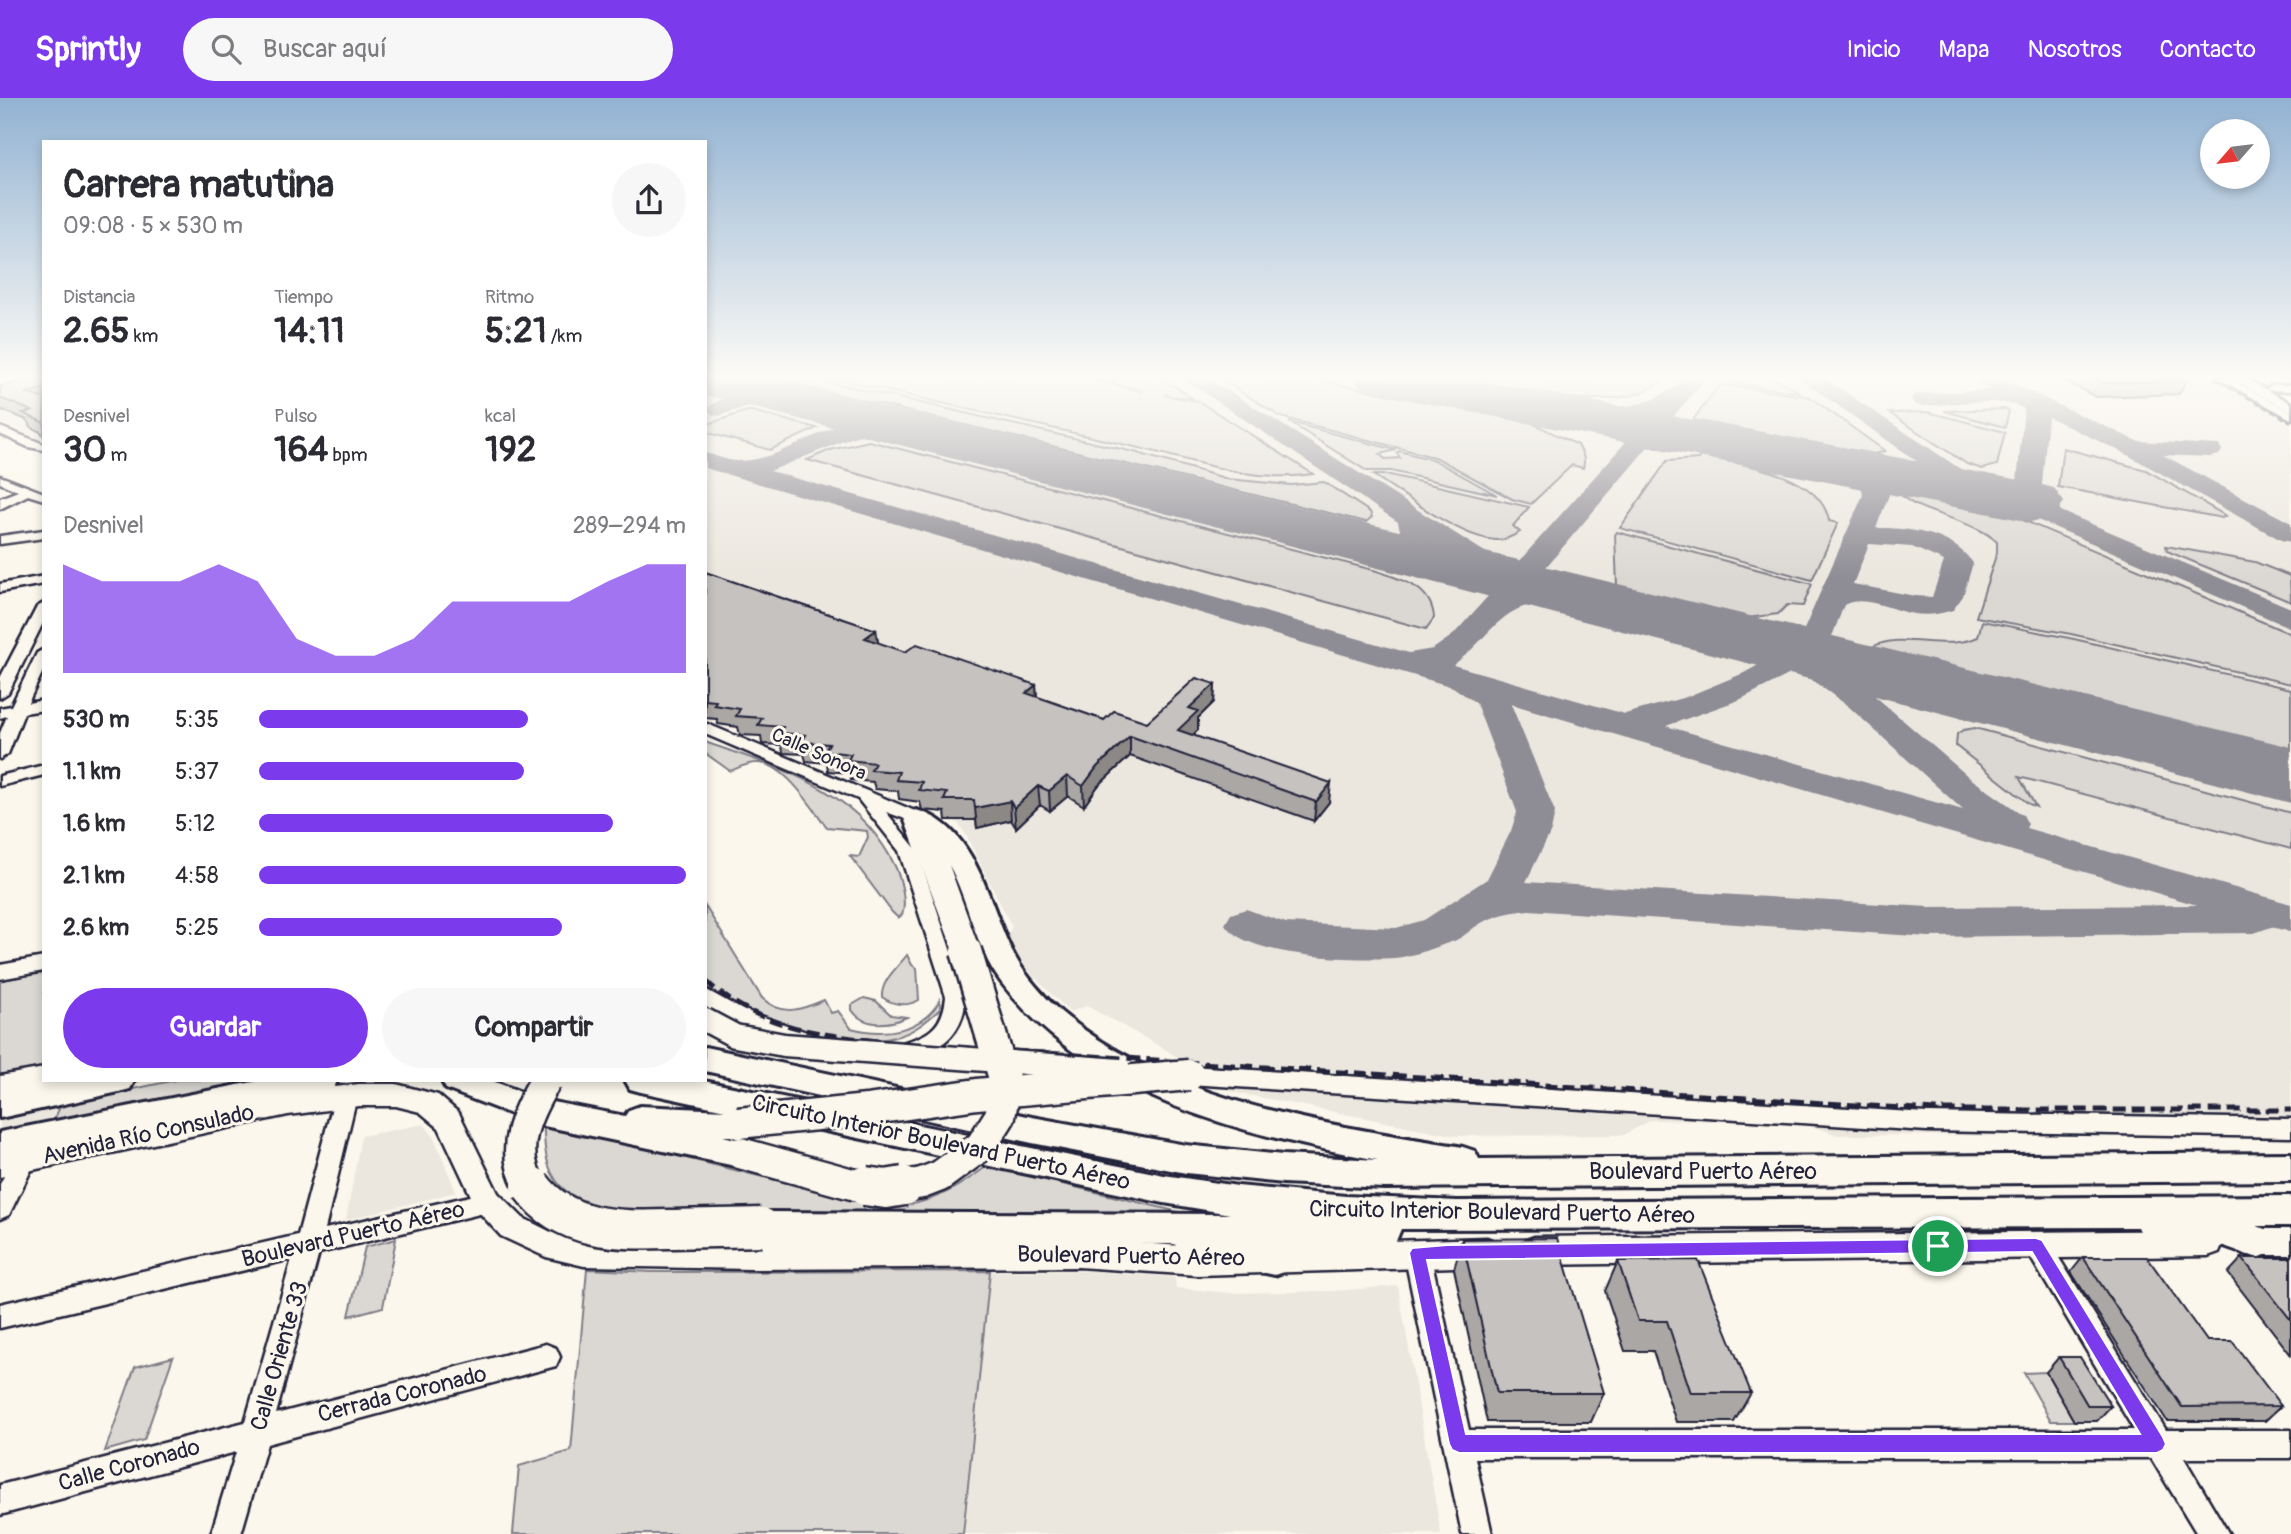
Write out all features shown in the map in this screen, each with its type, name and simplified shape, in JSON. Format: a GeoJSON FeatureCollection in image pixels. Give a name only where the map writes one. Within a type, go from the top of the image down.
{"type":"FeatureCollection","features":[{"type":"Feature","properties":{"kind":"highway"},"geometry":{"type":"LineString","coordinates":[[462,1082],[539,1112],[739,1138],[852,1184],[886,1189],[922,1183],[940,1176],[981,1146],[1000,1116],[1006,1085],[978,944],[937,867],[916,818]]}},
{"type":"Feature","properties":{"kind":"highway"},"geometry":{"type":"LineString","coordinates":[[978,944],[1009,971],[1034,1003],[1086,1044],[1116,1064],[1178,1094],[1224,1111],[1348,1141],[1538,1172]]}},
{"type":"Feature","properties":{"kind":"highway","name":"Boulevard Puerto Aéreo"},"geometry":{"type":"LineString","coordinates":[[707,1059],[1032,1130],[1186,1159],[1334,1172],[2291,1167]]}},
{"type":"Feature","properties":{"kind":"highway"},"geometry":{"type":"LineString","coordinates":[[739,1138],[867,1110],[977,1094],[1189,1075]]}},
{"type":"Feature","properties":{"kind":"highway"},"geometry":{"type":"LineString","coordinates":[[0,1105],[109,1082]]}},
{"type":"Feature","properties":{"kind":"highway"},"geometry":{"type":"LineString","coordinates":[[544,1082],[526,1116],[521,1153],[529,1184],[538,1198],[550,1208],[591,1227],[612,1230],[761,1227],[1389,1230],[1457,1216]]}},
{"type":"Feature","properties":{"kind":"highway","name":"Circuito Interior Boulevard Puerto Aéreo"},"geometry":{"type":"LineString","coordinates":[[651,1082],[1164,1189],[1331,1212],[1457,1216],[2291,1211]]}},
{"type":"Feature","properties":{"kind":"highway"},"geometry":{"type":"LineString","coordinates":[[6,1157],[69,1131],[334,1088]]}},
{"type":"Feature","properties":{"kind":"highway"},"geometry":{"type":"LineString","coordinates":[[2108,1212],[2138,1225],[2224,1231],[2275,1242]]}},
{"type":"Feature","properties":{"kind":"highway"},"geometry":{"type":"LineString","coordinates":[[1118,1229],[1275,1259]]}},
{"type":"Feature","properties":{"kind":"main road"},"geometry":{"type":"LineString","coordinates":[[0,1087],[42,1078]]}},
{"type":"Feature","properties":{"kind":"main road","name":"Avenida Río Consulado"},"geometry":{"type":"LineString","coordinates":[[6,1157],[288,1104],[334,1088],[396,1095],[428,1103],[439,1111],[457,1134],[488,1202]]}},
{"type":"Feature","properties":{"kind":"main road","name":"Boulevard Puerto Aéreo"},"geometry":{"type":"LineString","coordinates":[[488,1202],[512,1227],[546,1244],[608,1254],[1079,1254],[1186,1261],[1417,1253],[2275,1242]]}},
{"type":"Feature","properties":{"kind":"street"},"geometry":{"type":"LineString","coordinates":[[0,479],[37,493]]}},
{"type":"Feature","properties":{"kind":"street"},"geometry":{"type":"LineString","coordinates":[[1,502],[37,493]]}},
{"type":"Feature","properties":{"kind":"street"},"geometry":{"type":"LineString","coordinates":[[0,540],[42,534]]}},
{"type":"Feature","properties":{"kind":"street"},"geometry":{"type":"LineString","coordinates":[[0,588],[42,580]]}},
{"type":"Feature","properties":{"kind":"street"},"geometry":{"type":"LineString","coordinates":[[0,693],[42,611]]}},
{"type":"Feature","properties":{"kind":"street"},"geometry":{"type":"LineString","coordinates":[[0,658],[42,652]]}},
{"type":"Feature","properties":{"kind":"street"},"geometry":{"type":"LineString","coordinates":[[0,754],[42,656]]}},
{"type":"Feature","properties":{"kind":"street"},"geometry":{"type":"LineString","coordinates":[[0,713],[42,705]]}},
{"type":"Feature","properties":{"kind":"street","name":"Calle Sonora"},"geometry":{"type":"LineString","coordinates":[[707,729],[916,818]]}},
{"type":"Feature","properties":{"kind":"street"},"geometry":{"type":"LineString","coordinates":[[0,781],[42,770]]}},
{"type":"Feature","properties":{"kind":"street"},"geometry":{"type":"LineString","coordinates":[[707,997],[734,1015],[838,1049],[892,1054],[917,1048],[943,1035],[955,1012],[955,990],[914,863],[904,844],[863,796]]}},
{"type":"Feature","properties":{"kind":"street"},"geometry":{"type":"LineString","coordinates":[[0,972],[42,964]]}},
{"type":"Feature","properties":{"kind":"street"},"geometry":{"type":"LineString","coordinates":[[707,1021],[735,1036],[784,1045],[1189,1075],[1927,1122],[2291,1128]]}},
{"type":"Feature","properties":{"kind":"street","name":"Calle Oriente 33"},"geometry":{"type":"LineString","coordinates":[[226,1534],[310,1245],[334,1088]]}},
{"type":"Feature","properties":{"kind":"street"},"geometry":{"type":"LineString","coordinates":[[0,1208],[6,1157]]}},
{"type":"Feature","properties":{"kind":"street","name":"Boulevard Puerto Aéreo"},"geometry":{"type":"LineString","coordinates":[[0,1316],[488,1202]]}},
{"type":"Feature","properties":{"kind":"street"},"geometry":{"type":"LineString","coordinates":[[2036,1245],[2214,1534]]}},
{"type":"Feature","properties":{"kind":"street"},"geometry":{"type":"LineString","coordinates":[[1417,1253],[1477,1534]]}},
{"type":"Feature","properties":{"kind":"street","name":"Cerrada Coronado"},"geometry":{"type":"LineString","coordinates":[[258,1431],[546,1357]]}},
{"type":"Feature","properties":{"kind":"street","name":"Calle Coronado"},"geometry":{"type":"LineString","coordinates":[[0,1500],[258,1431]]}},
{"type":"Feature","properties":{"kind":"street"},"geometry":{"type":"LineString","coordinates":[[1459,1444],[2291,1444]]}},
{"type":"Feature","properties":{"kind":"shaded area"},"geometry":{"type":"Polygon","coordinates":[[[707,445],[2291,445],[2291,1137],[1838,1135],[1799,1122],[1651,1120],[1624,1135],[1457,1136],[1232,1092],[1163,1048],[1087,1006],[1070,1012],[1031,974],[1014,950],[1007,935],[1012,927],[964,831],[948,812],[707,714],[707,445]]]}},
{"type":"Feature","properties":{"kind":"shaded area"},"geometry":{"type":"Polygon","coordinates":[[[752,445],[781,445],[770,450],[752,445]]]}},
{"type":"Feature","properties":{"kind":"shaded area"},"geometry":{"type":"Polygon","coordinates":[[[852,445],[885,445],[1377,571],[1406,582],[1422,592],[1432,607],[1434,618],[1426,629],[807,460],[830,450],[852,445]]]}},
{"type":"Feature","properties":{"kind":"shaded area"},"geometry":{"type":"Polygon","coordinates":[[[1048,445],[1104,445],[1228,479],[1291,485],[1324,482],[1370,512],[1372,517],[1366,522],[1048,445]]]}},
{"type":"Feature","properties":{"kind":"shaded area"},"geometry":{"type":"Polygon","coordinates":[[[1126,445],[1267,445],[1313,474],[1267,476],[1245,473],[1126,445]]]}},
{"type":"Feature","properties":{"kind":"shaded area"},"geometry":{"type":"Polygon","coordinates":[[[1326,445],[1377,445],[1396,450],[1380,454],[1385,459],[1400,458],[1397,453],[1399,451],[1434,460],[1497,495],[1391,471],[1367,471],[1326,445]]]}},
{"type":"Feature","properties":{"kind":"shaded area"},"geometry":{"type":"Polygon","coordinates":[[[1388,445],[1577,445],[1584,461],[1583,468],[1572,465],[1531,504],[1512,499],[1437,458],[1388,445]]]}},
{"type":"Feature","properties":{"kind":"shaded area"},"geometry":{"type":"Polygon","coordinates":[[[1826,445],[1877,445],[1885,451],[1874,454],[1826,445]]]}},
{"type":"Feature","properties":{"kind":"shaded area"},"geometry":{"type":"Polygon","coordinates":[[[1938,445],[2002,445],[1997,465],[1982,469],[1967,464],[1938,445]]]}},
{"type":"Feature","properties":{"kind":"shaded area"},"geometry":{"type":"Polygon","coordinates":[[[2063,448],[2146,470],[2226,516],[2222,518],[2058,487],[2063,448]]]}},
{"type":"Feature","properties":{"kind":"shaded area"},"geometry":{"type":"Polygon","coordinates":[[[1700,456],[1776,473],[1795,481],[1823,505],[1829,521],[1838,523],[1812,580],[1620,528],[1667,461],[1698,459],[1700,456]]]}},
{"type":"Feature","properties":{"kind":"shaded area"},"geometry":{"type":"Polygon","coordinates":[[[1373,475],[1390,475],[1529,507],[1513,526],[1520,532],[1502,540],[1485,538],[1451,525],[1373,475]]]}},
{"type":"Feature","properties":{"kind":"shaded area"},"geometry":{"type":"Polygon","coordinates":[[[1900,493],[2011,515],[2291,634],[2291,684],[2071,634],[1976,617],[1997,552],[1997,542],[1974,527],[1918,506],[1900,493]]]}},
{"type":"Feature","properties":{"kind":"shaded area"},"geometry":{"type":"Polygon","coordinates":[[[1617,532],[1812,584],[1803,606],[1787,605],[1778,614],[1747,618],[1617,586],[1617,532]]]}},
{"type":"Feature","properties":{"kind":"shaded area"},"geometry":{"type":"Polygon","coordinates":[[[2166,546],[2255,562],[2290,576],[2291,602],[2167,551],[2166,546]]]}},
{"type":"Feature","properties":{"kind":"shaded area"},"geometry":{"type":"Polygon","coordinates":[[[1982,621],[2074,639],[2291,689],[2291,750],[1872,647],[1896,641],[1965,641],[1978,637],[1982,621]]]}},
{"type":"Feature","properties":{"kind":"shaded area"},"geometry":{"type":"Polygon","coordinates":[[[1975,728],[2291,813],[2291,849],[2019,777],[2036,807],[1956,746],[1957,734],[1975,728]]]}},
{"type":"Feature","properties":{"kind":"shaded area"},"geometry":{"type":"Polygon","coordinates":[[[707,743],[762,762],[815,785],[861,818],[880,841],[896,868],[904,898],[902,915],[898,918],[892,912],[850,856],[859,857],[868,837],[867,831],[827,827],[787,777],[766,764],[756,763],[730,771],[707,754],[707,743]]]}},
{"type":"Feature","properties":{"kind":"shaded area"},"geometry":{"type":"Polygon","coordinates":[[[707,909],[762,998],[777,1008],[800,1009],[824,1000],[831,1013],[838,1011],[851,1028],[876,1032],[889,1032],[913,1025],[932,1011],[940,1000],[940,1009],[908,1033],[874,1040],[849,1040],[822,1036],[767,1021],[721,997],[707,985],[707,909]]]}},
{"type":"Feature","properties":{"kind":"shaded area"},"geometry":{"type":"Polygon","coordinates":[[[907,955],[912,965],[917,968],[919,1000],[910,1004],[891,1002],[882,997],[882,991],[890,975],[907,955]]]}},
{"type":"Feature","properties":{"kind":"shaded area"},"geometry":{"type":"Polygon","coordinates":[[[42,973],[42,1070],[0,1079],[0,980],[42,973]]]}},
{"type":"Feature","properties":{"kind":"shaded area"},"geometry":{"type":"Polygon","coordinates":[[[864,998],[876,1001],[891,1015],[907,1017],[885,1023],[863,1020],[852,1010],[852,1005],[864,998]]]}},
{"type":"Feature","properties":{"kind":"shaded area"},"geometry":{"type":"Polygon","coordinates":[[[166,1082],[252,1082],[0,1135],[53,1122],[60,1107],[0,1117],[166,1082]]]}},
{"type":"Feature","properties":{"kind":"shaded area"},"geometry":{"type":"Polygon","coordinates":[[[60,1106],[53,1122],[0,1134],[0,1119],[60,1106]]]}},
{"type":"Feature","properties":{"kind":"shaded area"},"geometry":{"type":"Polygon","coordinates":[[[544,1123],[889,1208],[941,1195],[964,1183],[987,1166],[1200,1217],[635,1213],[594,1205],[578,1199],[566,1190],[556,1180],[549,1165],[544,1123]]]}},
{"type":"Feature","properties":{"kind":"shaded area"},"geometry":{"type":"Polygon","coordinates":[[[424,1124],[434,1137],[456,1192],[346,1220],[361,1136],[424,1124]]]}},
{"type":"Feature","properties":{"kind":"shaded area"},"geometry":{"type":"Polygon","coordinates":[[[396,1239],[383,1307],[349,1316],[365,1247],[396,1239]]]}},
{"type":"Feature","properties":{"kind":"shaded area"},"geometry":{"type":"Polygon","coordinates":[[[587,1269],[652,1272],[990,1271],[963,1534],[513,1534],[519,1466],[571,1451],[587,1269]]]}},
{"type":"Feature","properties":{"kind":"shaded area"},"geometry":{"type":"Polygon","coordinates":[[[990,1271],[1087,1271],[1175,1277],[1176,1288],[1231,1293],[1333,1291],[1398,1286],[1441,1534],[963,1534],[990,1271]]]}},
{"type":"Feature","properties":{"kind":"shaded area"},"geometry":{"type":"Polygon","coordinates":[[[173,1357],[144,1440],[105,1451],[135,1367],[173,1357]]]}},
{"type":"Feature","properties":{"kind":"shaded area"},"geometry":{"type":"Polygon","coordinates":[[[2046,1372],[2074,1421],[2051,1421],[2024,1373],[2046,1372]]]}},
{"type":"Feature","properties":{"kind":"building"},"geometry":{"type":"Polygon","coordinates":[[[707,573],[876,630],[865,638],[905,652],[917,644],[1036,685],[1026,693],[1104,720],[1114,711],[1147,722],[1196,678],[1215,684],[1189,708],[1198,711],[1178,730],[1331,783],[1316,802],[1130,736],[1097,767],[1083,786],[1067,776],[1049,791],[1038,786],[1014,808],[1010,801],[975,808],[974,800],[944,800],[947,793],[919,790],[922,782],[896,780],[899,772],[871,770],[875,763],[848,760],[851,754],[825,751],[829,744],[802,742],[806,735],[779,733],[783,727],[758,725],[762,718],[736,716],[740,709],[714,705],[716,701],[707,700],[707,573]]]}},
{"type":"Feature","properties":{"kind":"building"},"geometry":{"type":"Polygon","coordinates":[[[1557,1238],[1604,1393],[1497,1393],[1462,1239],[1557,1238]]]}},
{"type":"Feature","properties":{"kind":"building"},"geometry":{"type":"Polygon","coordinates":[[[2083,1257],[2147,1257],[2207,1341],[2232,1341],[2281,1406],[2182,1407],[2083,1257]]]}},
{"type":"Feature","properties":{"kind":"building"},"geometry":{"type":"Polygon","coordinates":[[[2242,1258],[2291,1258],[2291,1320],[2242,1258]]]}},
{"type":"Feature","properties":{"kind":"building"},"geometry":{"type":"Polygon","coordinates":[[[1698,1260],[1751,1393],[1691,1393],[1667,1321],[1638,1321],[1618,1261],[1698,1260]]]}},
{"type":"Feature","properties":{"kind":"building"},"geometry":{"type":"Polygon","coordinates":[[[2059,1357],[2080,1357],[2111,1406],[2088,1406],[2059,1357]]]}},
{"type":"Feature","properties":{"kind":"taxiway"},"geometry":{"type":"LineString","coordinates":[[738,468],[776,462],[815,445]]}},
{"type":"Feature","properties":{"kind":"taxiway"},"geometry":{"type":"LineString","coordinates":[[1297,445],[1410,518]]}},
{"type":"Feature","properties":{"kind":"taxiway"},"geometry":{"type":"LineString","coordinates":[[1517,582],[1636,445]]}},
{"type":"Feature","properties":{"kind":"taxiway"},"geometry":{"type":"LineString","coordinates":[[1909,445],[1953,475],[2291,619]]}},
{"type":"Feature","properties":{"kind":"taxiway"},"geometry":{"type":"LineString","coordinates":[[2034,445],[2028,496],[2034,505],[2053,517]]}},
{"type":"Feature","properties":{"kind":"taxiway"},"geometry":{"type":"LineString","coordinates":[[2126,445],[2291,534]]}},
{"type":"Feature","properties":{"kind":"taxiway"},"geometry":{"type":"LineString","coordinates":[[2142,447],[2210,450]]}},
{"type":"Feature","properties":{"kind":"taxiway"},"geometry":{"type":"LineString","coordinates":[[1812,460],[1854,473],[1874,486]]}},
{"type":"Feature","properties":{"kind":"taxiway"},"geometry":{"type":"LineString","coordinates":[[707,461],[2291,918]]}},
{"type":"Feature","properties":{"kind":"taxiway"},"geometry":{"type":"LineString","coordinates":[[1874,486],[1906,479],[1961,489]]}},
{"type":"Feature","properties":{"kind":"taxiway"},"geometry":{"type":"LineString","coordinates":[[1796,656],[1815,639],[1820,630],[1876,495],[1874,486]]}},
{"type":"Feature","properties":{"kind":"taxiway"},"geometry":{"type":"LineString","coordinates":[[1351,540],[1384,544],[1408,540],[1414,530],[1410,518]]}},
{"type":"Feature","properties":{"kind":"taxiway"},"geometry":{"type":"LineString","coordinates":[[1410,518],[1493,571],[1517,582]]}},
{"type":"Feature","properties":{"kind":"taxiway"},"geometry":{"type":"LineString","coordinates":[[1831,600],[1842,594],[1856,592],[1929,606],[1942,604],[1948,596],[1959,563],[1944,549],[1913,539],[1896,537],[1867,536],[1858,539]]}},
{"type":"Feature","properties":{"kind":"taxiway"},"geometry":{"type":"LineString","coordinates":[[1410,662],[1442,658],[1464,642],[1517,582]]}},
{"type":"Feature","properties":{"kind":"taxiway"},"geometry":{"type":"LineString","coordinates":[[1493,610],[1517,598],[1542,595],[1595,602]]}},
{"type":"Feature","properties":{"kind":"taxiway"},"geometry":{"type":"LineString","coordinates":[[1731,635],[1796,656]]}},
{"type":"Feature","properties":{"kind":"taxiway"},"geometry":{"type":"LineString","coordinates":[[1626,724],[1698,705],[1756,680],[1796,656]]}},
{"type":"Feature","properties":{"kind":"taxiway"},"geometry":{"type":"LineString","coordinates":[[1796,656],[1860,699],[1956,786],[2009,824]]}},
{"type":"Feature","properties":{"kind":"taxiway"},"geometry":{"type":"LineString","coordinates":[[1813,663],[1844,666],[1924,684]]}},
{"type":"Feature","properties":{"kind":"taxiway"},"geometry":{"type":"LineString","coordinates":[[1246,924],[1267,934],[1286,938],[1396,943],[1439,931],[1503,888],[1531,831],[1536,812],[1492,700],[1480,688],[1465,680]]}},
{"type":"Feature","properties":{"kind":"taxiway"},"geometry":{"type":"LineString","coordinates":[[1469,912],[1500,899],[1529,896],[1929,922],[2254,919]]}},
{"type":"Feature","properties":{"kind":"runway"},"geometry":{"type":"LineString","coordinates":[[969,445],[2291,775]]}},
{"type":"Feature","properties":{"kind":"runway"},"geometry":{"type":"LineString","coordinates":[[1732,445],[2031,502]]}},
{"type":"Feature","properties":{"kind":"railway"},"geometry":{"type":"LineString","coordinates":[[707,982],[749,1011],[774,1021],[825,1034],[905,1044],[1934,1110],[2291,1110]]}},
{"type":"Feature","properties":{"kind":"route"},"geometry":{"type":"LineString","coordinates":[[2036,1245],[2157,1444],[1459,1444],[1417,1253],[1447,1252],[1938,1246],[2036,1245]]}}]}
